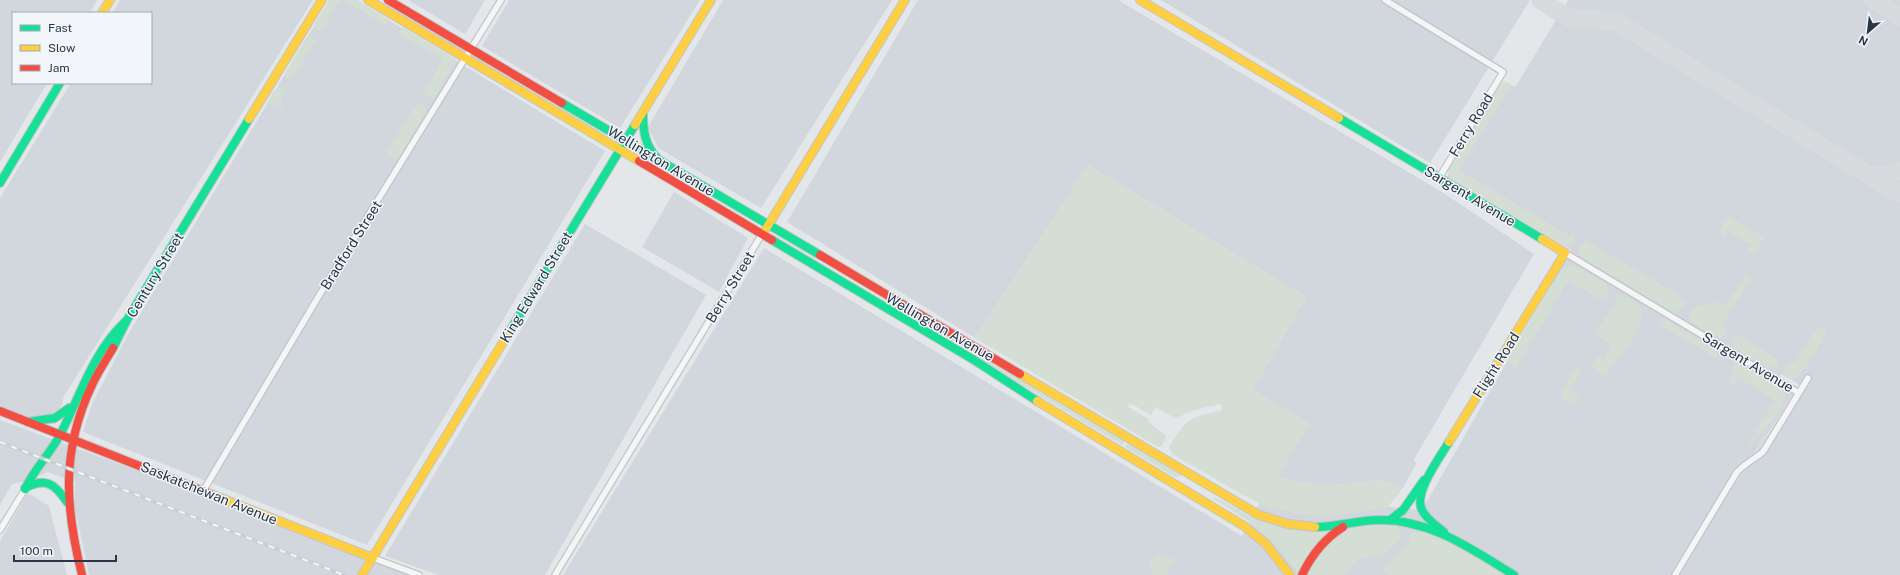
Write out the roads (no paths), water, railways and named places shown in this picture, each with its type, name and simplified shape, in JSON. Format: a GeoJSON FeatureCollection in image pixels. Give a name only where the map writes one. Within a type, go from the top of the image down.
{"type":"FeatureCollection","features":[{"type":"Feature","properties":{"kind":"main road"},"geometry":{"type":"LineString","coordinates":[[103,12],[110,0]]}},
{"type":"Feature","properties":{"kind":"main road","name":"Century Street"},"geometry":{"type":"LineString","coordinates":[[82,575],[71,533],[68,504],[67,468],[72,439],[89,392],[122,333],[127,320],[322,0]]}},
{"type":"Feature","properties":{"kind":"main road","name":"Wellington Avenue"},"geometry":{"type":"LineString","coordinates":[[368,0],[956,350],[1050,410],[1246,527],[1271,548],[1290,575]]}},
{"type":"Feature","properties":{"kind":"main road","name":"Wellington Avenue"},"geometry":{"type":"LineString","coordinates":[[388,0],[471,50],[566,104],[962,341],[1259,515],[1277,522],[1301,527],[1328,527],[1374,520],[1390,520],[1421,525],[1448,537],[1514,575]]}},
{"type":"Feature","properties":{"kind":"main road","name":"King Edward Street"},"geometry":{"type":"LineString","coordinates":[[362,575],[711,0]]}},
{"type":"Feature","properties":{"kind":"main road","name":"Berry Street"},"geometry":{"type":"LineString","coordinates":[[762,234],[905,0]]}},
{"type":"Feature","properties":{"kind":"main road","name":"Sargent Avenue"},"geometry":{"type":"LineString","coordinates":[[1140,0],[1565,253]]}},
{"type":"Feature","properties":{"kind":"main road"},"geometry":{"type":"LineString","coordinates":[[0,183],[59,84]]}},
{"type":"Feature","properties":{"kind":"main road"},"geometry":{"type":"LineString","coordinates":[[560,113],[566,104]]}},
{"type":"Feature","properties":{"kind":"main road"},"geometry":{"type":"LineString","coordinates":[[643,112],[644,138],[651,153],[658,159]]}},
{"type":"Feature","properties":{"kind":"main road","name":"Flight Road"},"geometry":{"type":"LineString","coordinates":[[1428,477],[1565,253]]}},
{"type":"Feature","properties":{"kind":"main road"},"geometry":{"type":"LineString","coordinates":[[851,287],[856,278]]}},
{"type":"Feature","properties":{"kind":"main road"},"geometry":{"type":"LineString","coordinates":[[25,489],[29,479],[45,459],[60,434],[85,378],[108,342],[119,327],[127,320]]}},
{"type":"Feature","properties":{"kind":"main road"},"geometry":{"type":"LineString","coordinates":[[956,350],[962,341]]}},
{"type":"Feature","properties":{"kind":"main road"},"geometry":{"type":"LineString","coordinates":[[28,422],[42,422],[56,418],[74,403]]}},
{"type":"Feature","properties":{"kind":"main road","name":"Saskatchewan Avenue"},"geometry":{"type":"LineString","coordinates":[[0,411],[373,558]]}},
{"type":"Feature","properties":{"kind":"main road"},"geometry":{"type":"LineString","coordinates":[[1390,520],[1403,510],[1419,485],[1428,477]]}},
{"type":"Feature","properties":{"kind":"main road"},"geometry":{"type":"LineString","coordinates":[[1428,477],[1420,498],[1419,506],[1427,518],[1448,537]]}},
{"type":"Feature","properties":{"kind":"main road"},"geometry":{"type":"LineString","coordinates":[[25,489],[36,482],[48,482],[59,490],[68,504]]}},
{"type":"Feature","properties":{"kind":"main road"},"geometry":{"type":"LineString","coordinates":[[1302,575],[1310,558],[1322,541],[1349,523]]}},
{"type":"Feature","properties":{"kind":"street","name":"Bradford Street"},"geometry":{"type":"LineString","coordinates":[[203,491],[320,294],[501,0]]}},
{"type":"Feature","properties":{"kind":"street","name":"Ferry Road"},"geometry":{"type":"LineString","coordinates":[[1385,0],[1503,72],[1439,178]]}},
{"type":"Feature","properties":{"kind":"street","name":"Berry Street"},"geometry":{"type":"LineString","coordinates":[[555,575],[762,234]]}},
{"type":"Feature","properties":{"kind":"street","name":"Sargent Avenue"},"geometry":{"type":"LineString","coordinates":[[1565,253],[1799,393]]}},
{"type":"Feature","properties":{"kind":"street"},"geometry":{"type":"LineString","coordinates":[[1675,575],[1737,472],[1744,464],[1754,460],[1763,452],[1808,378]]}},
{"type":"Feature","properties":{"kind":"street"},"geometry":{"type":"LineString","coordinates":[[0,530],[25,489]]}},
{"type":"Feature","properties":{"kind":"street","name":"Saskatchewan Avenue"},"geometry":{"type":"LineString","coordinates":[[373,558],[419,575]]}},
{"type":"Feature","properties":{"kind":"railway"},"geometry":{"type":"LineString","coordinates":[[0,442],[344,575]]}}]}
